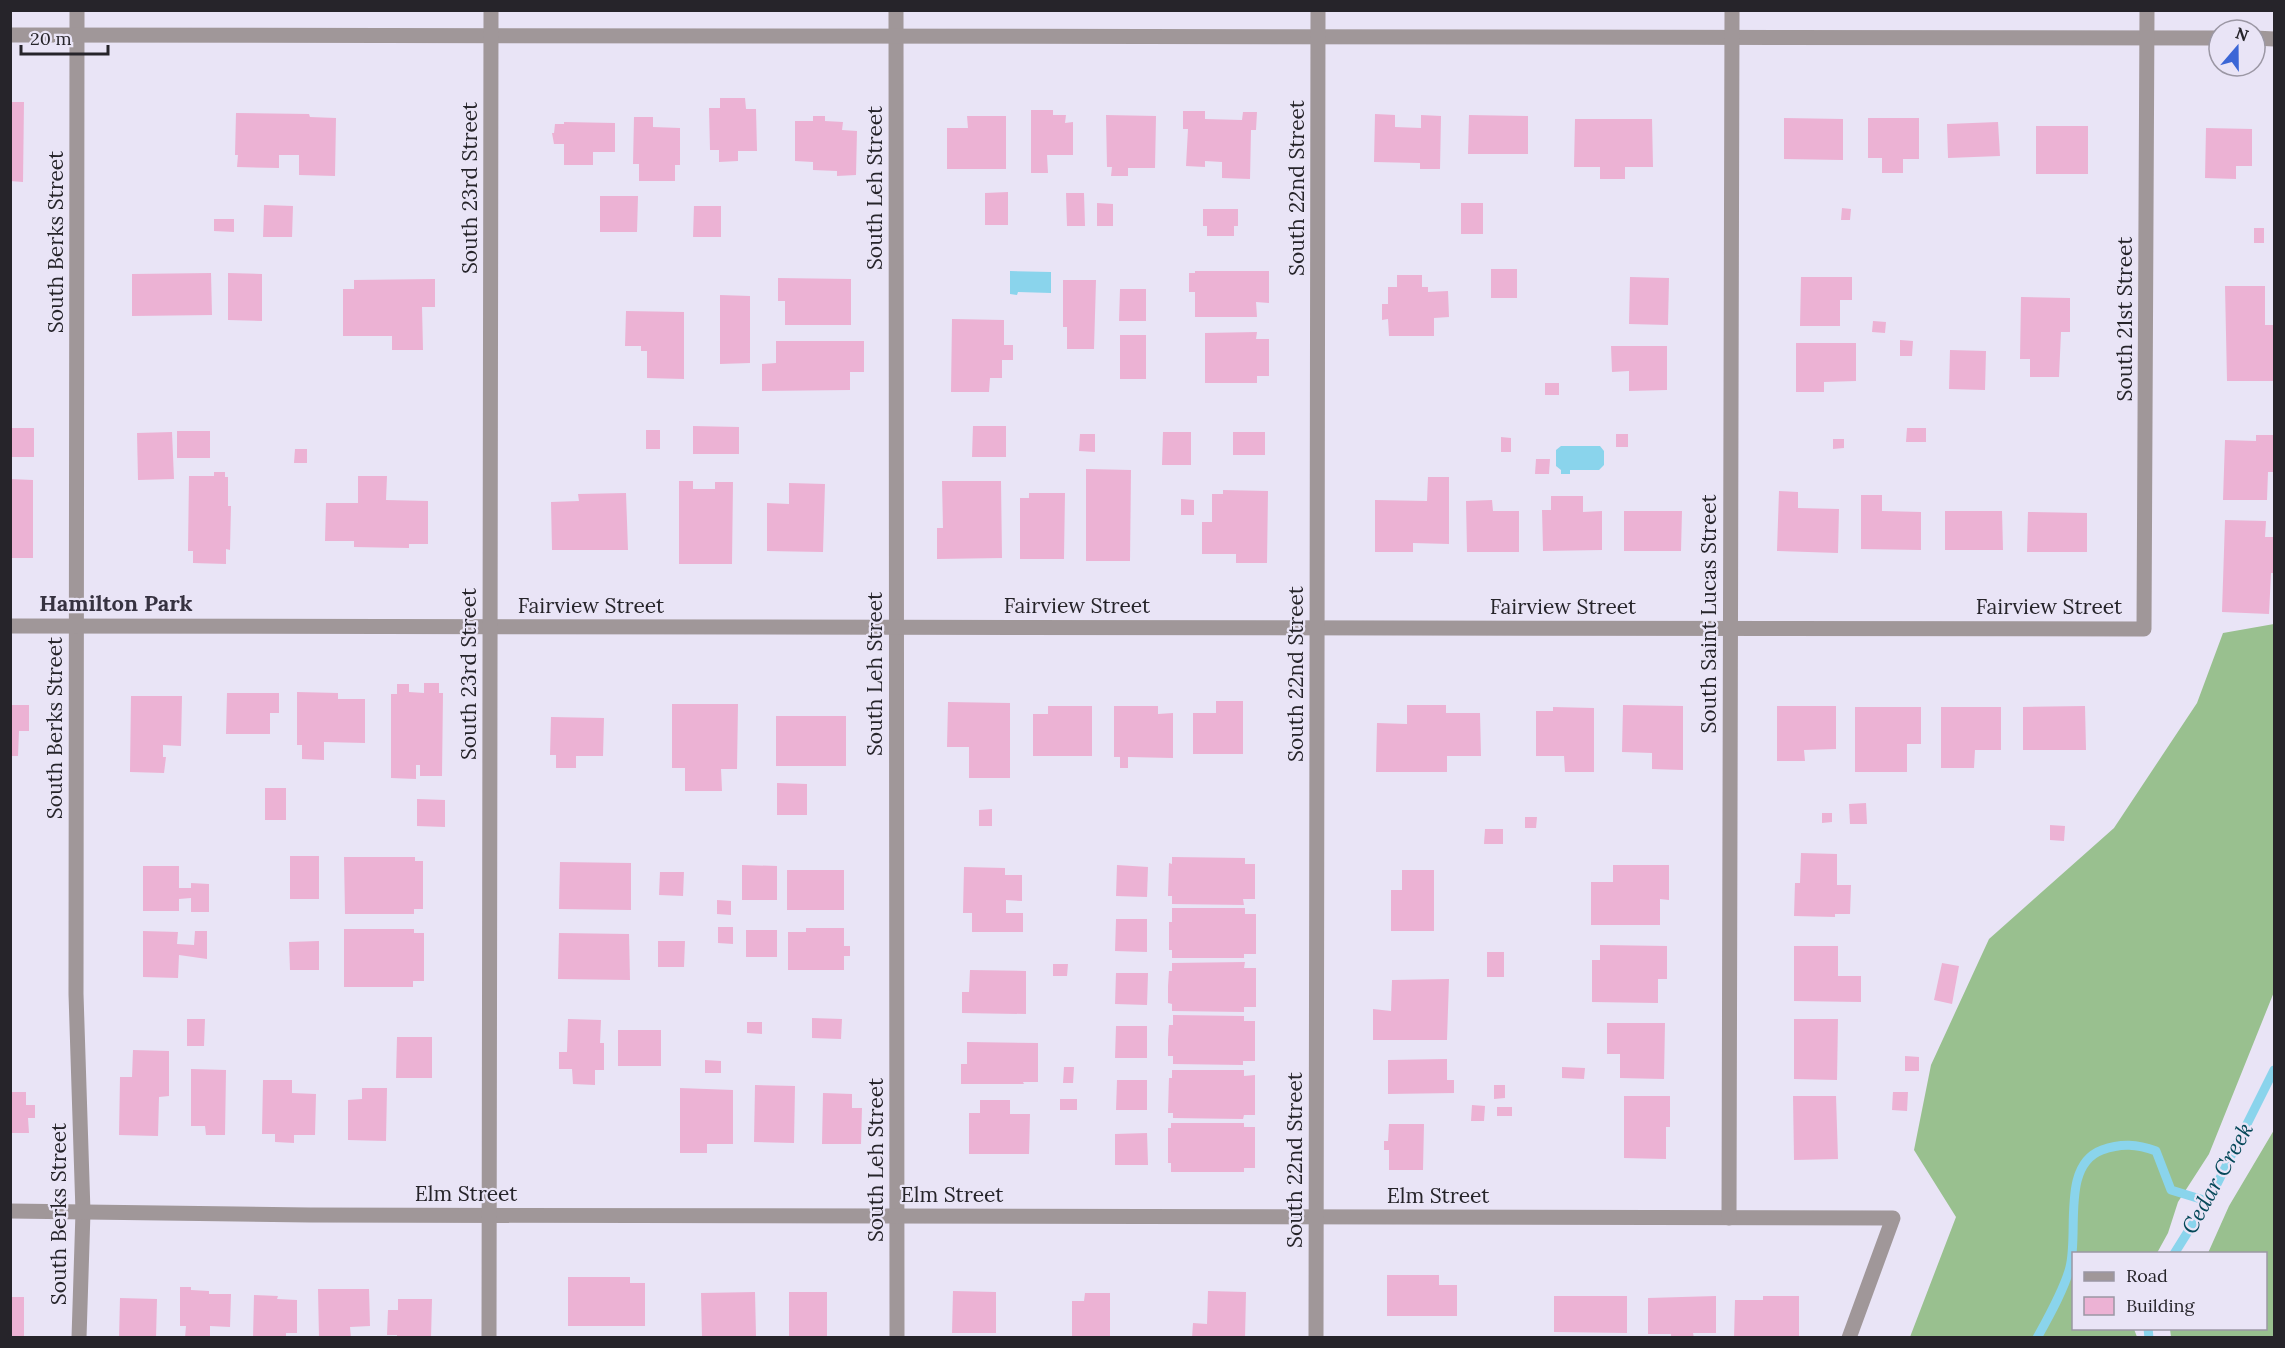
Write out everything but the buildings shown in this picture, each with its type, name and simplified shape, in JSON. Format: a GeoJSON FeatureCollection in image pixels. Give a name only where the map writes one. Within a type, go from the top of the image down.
{"type":"FeatureCollection","features":[{"type":"Feature","properties":{"kind":"street","name":"South Berks Street"},"geometry":{"type":"LineString","coordinates":[[77,10],[76,994],[82,1212],[79,1338]]}},
{"type":"Feature","properties":{"kind":"street","name":"South 23rd Street"},"geometry":{"type":"LineString","coordinates":[[489,1338],[492,10]]}},
{"type":"Feature","properties":{"kind":"street","name":"South Leh Street"},"geometry":{"type":"LineString","coordinates":[[896,10],[897,1338]]}},
{"type":"Feature","properties":{"kind":"street","name":"South 22nd Street"},"geometry":{"type":"LineString","coordinates":[[1316,1338],[1318,10]]}},
{"type":"Feature","properties":{"kind":"street","name":"South Saint Lucas Street"},"geometry":{"type":"LineString","coordinates":[[1729,1218],[1732,10]]}},
{"type":"Feature","properties":{"kind":"street","name":"South 21st Street"},"geometry":{"type":"LineString","coordinates":[[2144,629],[2147,10]]}},
{"type":"Feature","properties":{"kind":"street"},"geometry":{"type":"LineString","coordinates":[[10,34],[2207,38]]}},
{"type":"Feature","properties":{"kind":"street","name":"Fairview Street"},"geometry":{"type":"LineString","coordinates":[[10,626],[2144,629]]}},
{"type":"Feature","properties":{"kind":"street","name":"Elm Street"},"geometry":{"type":"LineString","coordinates":[[10,1211],[489,1215],[1893,1218],[1849,1338]]}},
{"type":"Feature","properties":{"kind":"green space"},"geometry":{"type":"Polygon","coordinates":[[[2274,624],[2274,992],[2209,1154],[2178,1202],[2168,1233],[2158,1252],[2072,1252],[2072,1330],[2134,1330],[2137,1337],[1910,1337],[1956,1217],[1914,1150],[1931,1065],[1989,939],[2114,828],[2197,703],[2223,633],[2274,624]]]}},
{"type":"Feature","properties":{"kind":"green space"},"geometry":{"type":"Polygon","coordinates":[[[2274,1130],[2274,1337],[2171,1337],[2170,1330],[2267,1330],[2267,1252],[2208,1252],[2229,1206],[2274,1130]]]}},
{"type":"Feature","properties":{"kind":"water"},"geometry":{"type":"Polygon","coordinates":[[[1010,271],[1051,272],[1051,293],[1018,292],[1017,295],[1010,294],[1010,271]]]}},
{"type":"Feature","properties":{"kind":"water"},"geometry":{"type":"Polygon","coordinates":[[[1561,446],[1600,446],[1604,451],[1604,465],[1599,470],[1570,470],[1570,474],[1561,474],[1561,470],[1556,466],[1556,450],[1561,446]]]}},
{"type":"Feature","properties":{"kind":"waterway","name":"Cedar Creek"},"geometry":{"type":"LineString","coordinates":[[2175,1252],[2214,1190],[2274,1070]]}},
{"type":"Feature","properties":{"kind":"waterway"},"geometry":{"type":"LineString","coordinates":[[2072,1252],[2076,1184],[2089,1158],[2102,1150],[2122,1145],[2156,1151],[2171,1190],[2207,1201]]}},
{"type":"Feature","properties":{"kind":"waterway"},"geometry":{"type":"LineString","coordinates":[[2037,1338],[2068,1275],[2072,1253]]}},
{"type":"Feature","properties":{"kind":"waterway","name":"Cedar Creek"},"geometry":{"type":"LineString","coordinates":[[2148,1330],[2149,1338]]}},
{"type":"Feature","properties":{"kind":"district","name":"Hamilton Park"},"geometry":{"type":"Point","coordinates":[116,603]}}]}
